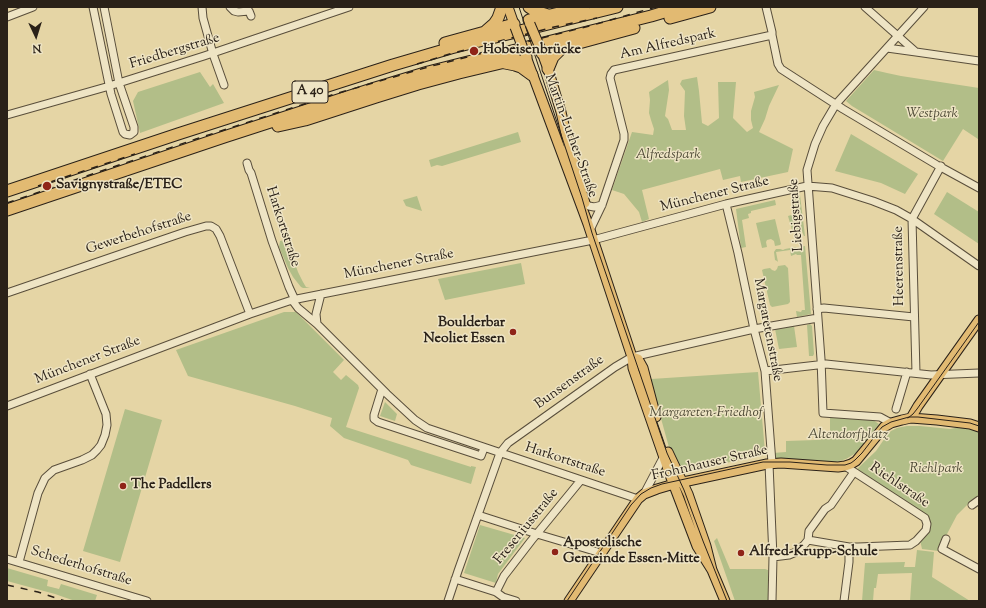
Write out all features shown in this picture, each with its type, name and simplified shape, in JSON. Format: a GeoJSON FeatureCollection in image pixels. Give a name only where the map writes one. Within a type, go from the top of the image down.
{"type":"FeatureCollection","features":[{"type":"Feature","properties":{"kind":"highway"},"geometry":{"type":"LineString","coordinates":[[486,31],[498,18],[502,7]]}},
{"type":"Feature","properties":{"kind":"highway"},"geometry":{"type":"LineString","coordinates":[[529,7],[549,16]]}},
{"type":"Feature","properties":{"kind":"highway"},"geometry":{"type":"LineString","coordinates":[[530,22],[584,7]]}},
{"type":"Feature","properties":{"kind":"highway","name":"A 40"},"geometry":{"type":"LineString","coordinates":[[7,191],[393,65],[437,52],[617,7]]}},
{"type":"Feature","properties":{"kind":"highway","name":"A 40"},"geometry":{"type":"LineString","coordinates":[[7,210],[224,137],[428,72],[651,16],[681,7]]}},
{"type":"Feature","properties":{"kind":"highway"},"geometry":{"type":"LineString","coordinates":[[541,51],[562,48],[710,7]]}},
{"type":"Feature","properties":{"kind":"highway"},"geometry":{"type":"LineString","coordinates":[[178,134],[212,118],[363,67],[486,31],[515,26]]}},
{"type":"Feature","properties":{"kind":"highway"},"geometry":{"type":"LineString","coordinates":[[548,69],[553,57],[562,48]]}},
{"type":"Feature","properties":{"kind":"highway"},"geometry":{"type":"LineString","coordinates":[[224,137],[256,132],[305,120],[376,96],[525,55]]}},
{"type":"Feature","properties":{"kind":"highway"},"geometry":{"type":"LineString","coordinates":[[503,62],[521,67],[532,75]]}},
{"type":"Feature","properties":{"kind":"main road","name":"Martin-Luther-Straße"},"geometry":{"type":"LineString","coordinates":[[508,7],[589,227],[632,357],[633,368],[664,456],[678,483]]}},
{"type":"Feature","properties":{"kind":"main road","name":"Martin-Luther-Straße"},"geometry":{"type":"LineString","coordinates":[[525,7],[548,69],[561,112],[572,159],[585,203],[589,227]]}},
{"type":"Feature","properties":{"kind":"main road"},"geometry":{"type":"LineString","coordinates":[[515,26],[530,22]]}},
{"type":"Feature","properties":{"kind":"main road"},"geometry":{"type":"LineString","coordinates":[[525,55],[541,51]]}},
{"type":"Feature","properties":{"kind":"main road"},"geometry":{"type":"LineString","coordinates":[[911,418],[940,374],[979,320]]}},
{"type":"Feature","properties":{"kind":"main road","name":"Martin-Luther-Straße"},"geometry":{"type":"LineString","coordinates":[[632,357],[638,359],[643,368],[696,546],[712,570],[725,601]]}},
{"type":"Feature","properties":{"kind":"main road"},"geometry":{"type":"LineString","coordinates":[[845,466],[856,461],[884,427],[891,423],[911,418],[970,424],[979,427]]}},
{"type":"Feature","properties":{"kind":"main road","name":"Frohnhauser Straße"},"geometry":{"type":"LineString","coordinates":[[569,601],[641,497],[657,489],[737,470],[771,464],[781,463],[838,467],[845,466]]}},
{"type":"Feature","properties":{"kind":"street"},"geometry":{"type":"LineString","coordinates":[[7,17],[33,7]]}},
{"type":"Feature","properties":{"kind":"street"},"geometry":{"type":"LineString","coordinates":[[93,7],[109,86],[123,132],[124,134],[130,135],[134,132],[134,128],[119,83],[104,7]]}},
{"type":"Feature","properties":{"kind":"street"},"geometry":{"type":"LineString","coordinates":[[202,7],[203,18],[213,54],[224,85]]}},
{"type":"Feature","properties":{"kind":"street"},"geometry":{"type":"LineString","coordinates":[[230,7],[234,11],[238,12],[249,10],[251,16]]}},
{"type":"Feature","properties":{"kind":"street","name":"Friedbergstraße"},"geometry":{"type":"LineString","coordinates":[[7,115],[213,54],[349,7]]}},
{"type":"Feature","properties":{"kind":"street"},"geometry":{"type":"LineString","coordinates":[[766,7],[778,64],[781,69],[836,104],[979,188]]}},
{"type":"Feature","properties":{"kind":"street"},"geometry":{"type":"LineString","coordinates":[[865,7],[916,52]]}},
{"type":"Feature","properties":{"kind":"street","name":"Liebigstraße"},"geometry":{"type":"LineString","coordinates":[[891,423],[880,417],[824,413],[807,170],[815,144],[823,126],[836,104],[924,7]]}},
{"type":"Feature","properties":{"kind":"street","name":"Am Alfredspark"},"geometry":{"type":"LineString","coordinates":[[589,227],[602,205],[624,140],[624,134],[610,78],[614,70],[772,35]]}},
{"type":"Feature","properties":{"kind":"street"},"geometry":{"type":"LineString","coordinates":[[887,48],[979,61]]}},
{"type":"Feature","properties":{"kind":"street","name":"Harkortstraße"},"geometry":{"type":"LineString","coordinates":[[247,163],[272,241],[289,287],[296,300],[305,307],[317,324],[415,420],[427,428],[484,448],[581,480],[641,497]]}},
{"type":"Feature","properties":{"kind":"street","name":"Heerenstraße"},"geometry":{"type":"LineString","coordinates":[[916,373],[912,219],[941,166]]}},
{"type":"Feature","properties":{"kind":"street","name":"Münchener Straße"},"geometry":{"type":"LineString","coordinates":[[7,406],[250,314],[296,300],[593,240],[726,204],[808,186],[832,188],[896,210],[912,219],[979,266]]}},
{"type":"Feature","properties":{"kind":"street"},"geometry":{"type":"LineString","coordinates":[[585,203],[594,207],[602,205]]}},
{"type":"Feature","properties":{"kind":"street","name":"Margaretenstraße"},"geometry":{"type":"LineString","coordinates":[[726,204],[765,371],[771,464],[773,558],[772,601]]}},
{"type":"Feature","properties":{"kind":"street","name":"Gewerbehofstraße"},"geometry":{"type":"LineString","coordinates":[[7,293],[192,230],[211,226],[216,229],[220,236],[250,314]]}},
{"type":"Feature","properties":{"kind":"street"},"geometry":{"type":"LineString","coordinates":[[317,324],[316,314],[321,294]]}},
{"type":"Feature","properties":{"kind":"street"},"geometry":{"type":"LineString","coordinates":[[817,309],[824,308],[914,317]]}},
{"type":"Feature","properties":{"kind":"street","name":"Bunsenstraße"},"geometry":{"type":"LineString","coordinates":[[448,601],[500,453],[508,444],[615,367],[632,357],[754,329],[818,318]]}},
{"type":"Feature","properties":{"kind":"street"},"geometry":{"type":"LineString","coordinates":[[765,371],[821,364],[931,375],[979,373]]}},
{"type":"Feature","properties":{"kind":"street"},"geometry":{"type":"LineString","coordinates":[[896,409],[907,372]]}},
{"type":"Feature","properties":{"kind":"street"},"geometry":{"type":"LineString","coordinates":[[19,562],[38,493],[45,478],[54,470],[92,455],[97,450],[105,436],[107,425],[106,414],[90,374]]}},
{"type":"Feature","properties":{"kind":"street"},"geometry":{"type":"LineString","coordinates":[[382,389],[374,415],[374,419],[378,422],[481,456],[484,448]]}},
{"type":"Feature","properties":{"kind":"street","name":"Frohnhauser Straße"},"geometry":{"type":"LineString","coordinates":[[641,497],[664,456]]}},
{"type":"Feature","properties":{"kind":"street","name":"Riehlstraße"},"geometry":{"type":"LineString","coordinates":[[808,540],[848,547],[910,545],[926,530],[927,524],[924,518],[845,466]]}},
{"type":"Feature","properties":{"kind":"street"},"geometry":{"type":"LineString","coordinates":[[773,558],[793,554],[804,545],[808,540],[809,531],[825,509],[831,505],[854,472]]}},
{"type":"Feature","properties":{"kind":"street","name":"Freseniusstraße"},"geometry":{"type":"LineString","coordinates":[[496,592],[504,576],[581,480]]}},
{"type":"Feature","properties":{"kind":"street"},"geometry":{"type":"LineString","coordinates":[[972,505],[979,500]]}},
{"type":"Feature","properties":{"kind":"street"},"geometry":{"type":"LineString","coordinates":[[478,516],[601,553]]}},
{"type":"Feature","properties":{"kind":"street"},"geometry":{"type":"LineString","coordinates":[[946,539],[942,549],[979,569]]}},
{"type":"Feature","properties":{"kind":"street"},"geometry":{"type":"LineString","coordinates":[[844,601],[849,562],[848,547]]}},
{"type":"Feature","properties":{"kind":"street","name":"Schederhofstraße"},"geometry":{"type":"LineString","coordinates":[[7,559],[147,601]]}},
{"type":"Feature","properties":{"kind":"street"},"geometry":{"type":"LineString","coordinates":[[455,579],[496,592],[516,601]]}},
{"type":"Feature","properties":{"kind":"green space","name":"Westpark"},"geometry":{"type":"Polygon","coordinates":[[[874,70],[901,76],[979,88],[978,139],[963,129],[943,161],[852,106],[846,101],[874,70]]]}},
{"type":"Feature","properties":{"kind":"green space"},"geometry":{"type":"Polygon","coordinates":[[[200,72],[210,87],[213,84],[224,103],[140,133],[133,101],[138,92],[200,72]]]}},
{"type":"Feature","properties":{"kind":"green space","name":"Alfredspark"},"geometry":{"type":"Polygon","coordinates":[[[697,77],[702,123],[708,126],[719,118],[718,82],[736,82],[733,118],[747,132],[753,128],[751,111],[755,97],[754,92],[779,85],[759,132],[793,149],[788,172],[741,182],[740,176],[723,180],[720,169],[642,190],[649,219],[642,222],[639,212],[624,194],[612,190],[632,132],[653,135],[654,129],[649,113],[649,92],[668,80],[669,90],[665,116],[668,119],[672,130],[686,130],[684,116],[685,91],[680,84],[682,80],[697,77]]]}},
{"type":"Feature","properties":{"kind":"green space"},"geometry":{"type":"Polygon","coordinates":[[[518,132],[521,142],[442,166],[437,165],[431,167],[429,160],[518,132]]]}},
{"type":"Feature","properties":{"kind":"green space"},"geometry":{"type":"Polygon","coordinates":[[[851,134],[918,174],[905,194],[881,183],[835,171],[851,134]]]}},
{"type":"Feature","properties":{"kind":"green space"},"geometry":{"type":"Polygon","coordinates":[[[947,192],[979,212],[979,244],[934,214],[947,192]]]}},
{"type":"Feature","properties":{"kind":"green space"},"geometry":{"type":"Polygon","coordinates":[[[800,195],[805,236],[801,229],[792,230],[788,216],[795,214],[793,204],[795,204],[795,196],[800,195]]]}},
{"type":"Feature","properties":{"kind":"green space"},"geometry":{"type":"Polygon","coordinates":[[[417,196],[422,211],[406,206],[403,200],[417,196]]]}},
{"type":"Feature","properties":{"kind":"green space"},"geometry":{"type":"Polygon","coordinates":[[[775,200],[776,205],[751,211],[751,213],[748,214],[749,218],[742,220],[746,247],[741,248],[736,209],[775,200]]]}},
{"type":"Feature","properties":{"kind":"green space"},"geometry":{"type":"Polygon","coordinates":[[[775,219],[781,244],[775,246],[774,241],[771,239],[767,240],[766,242],[767,247],[762,248],[756,223],[775,219]]]}},
{"type":"Feature","properties":{"kind":"green space"},"geometry":{"type":"Polygon","coordinates":[[[280,241],[287,241],[303,282],[306,287],[310,288],[301,287],[288,268],[279,247],[280,241]]]}},
{"type":"Feature","properties":{"kind":"green space"},"geometry":{"type":"Polygon","coordinates":[[[805,246],[811,314],[797,317],[796,311],[801,312],[802,310],[805,310],[801,255],[796,254],[791,256],[790,250],[776,252],[778,262],[775,260],[774,252],[776,249],[783,250],[796,247],[797,249],[800,249],[800,247],[805,246]]]}},
{"type":"Feature","properties":{"kind":"green space"},"geometry":{"type":"Polygon","coordinates":[[[521,263],[525,284],[445,300],[438,279],[521,263]]]}},
{"type":"Feature","properties":{"kind":"green space"},"geometry":{"type":"Polygon","coordinates":[[[785,265],[788,268],[790,302],[788,304],[772,307],[770,305],[762,270],[770,268],[775,271],[778,266],[785,265]]]}},
{"type":"Feature","properties":{"kind":"green space"},"geometry":{"type":"Polygon","coordinates":[[[284,312],[296,312],[344,360],[333,372],[341,380],[346,375],[358,385],[359,388],[346,427],[471,467],[476,467],[471,484],[411,465],[408,460],[344,438],[330,426],[332,418],[188,376],[176,350],[284,312]]]}},
{"type":"Feature","properties":{"kind":"green space"},"geometry":{"type":"Polygon","coordinates":[[[810,324],[812,326],[813,356],[809,356],[807,325],[810,324]]]}},
{"type":"Feature","properties":{"kind":"green space"},"geometry":{"type":"Polygon","coordinates":[[[794,326],[797,347],[779,349],[775,329],[794,326]]]}},
{"type":"Feature","properties":{"kind":"green space","name":"Margareten-Friedhof"},"geometry":{"type":"Polygon","coordinates":[[[758,372],[765,452],[763,455],[684,472],[681,470],[670,451],[649,375],[651,379],[758,372]]]}},
{"type":"Feature","properties":{"kind":"green space"},"geometry":{"type":"Polygon","coordinates":[[[385,402],[397,414],[395,421],[380,416],[385,402]]]}},
{"type":"Feature","properties":{"kind":"green space","name":"The Padellers"},"geometry":{"type":"Polygon","coordinates":[[[125,409],[162,420],[120,562],[83,551],[125,409]]]}},
{"type":"Feature","properties":{"kind":"green space","name":"Altendorfplatz"},"geometry":{"type":"Polygon","coordinates":[[[830,417],[873,420],[879,424],[856,453],[846,459],[836,462],[774,459],[773,453],[786,452],[786,441],[830,438],[830,417]]]}},
{"type":"Feature","properties":{"kind":"green space","name":"Riehlpark"},"geometry":{"type":"Polygon","coordinates":[[[970,425],[979,427],[979,497],[969,503],[957,515],[938,551],[922,549],[920,540],[927,516],[857,469],[876,451],[887,435],[897,428],[920,426],[950,429],[970,425]]]}},
{"type":"Feature","properties":{"kind":"green space"},"geometry":{"type":"Polygon","coordinates":[[[480,525],[525,538],[498,574],[496,583],[464,573],[480,525]]]}},
{"type":"Feature","properties":{"kind":"green space"},"geometry":{"type":"Polygon","coordinates":[[[717,538],[730,569],[768,570],[768,575],[770,578],[771,601],[735,601],[714,541],[717,538]]]}},
{"type":"Feature","properties":{"kind":"green space"},"geometry":{"type":"Polygon","coordinates":[[[917,550],[934,552],[932,577],[970,601],[910,601],[912,573],[878,574],[876,588],[874,588],[873,601],[862,601],[865,563],[905,562],[904,567],[915,567],[917,550]]]}},
{"type":"Feature","properties":{"kind":"green space"},"geometry":{"type":"Polygon","coordinates":[[[7,568],[48,580],[47,586],[59,589],[61,584],[97,595],[95,601],[75,601],[7,581],[7,568]]]}},
{"type":"Feature","properties":{"kind":"tram line"},"geometry":{"type":"LineString","coordinates":[[519,7],[582,198],[592,233],[667,453],[684,490],[727,601]]}},
{"type":"Feature","properties":{"kind":"tram line"},"geometry":{"type":"LineString","coordinates":[[908,418],[917,409],[979,322]]}},
{"type":"Feature","properties":{"kind":"tram line"},"geometry":{"type":"LineString","coordinates":[[567,601],[631,505],[641,494],[651,488],[662,484],[763,462],[845,465],[851,463],[862,453],[882,427],[891,422],[909,417],[970,423],[979,426]]}},
{"type":"Feature","properties":{"kind":"railway"},"geometry":{"type":"LineString","coordinates":[[7,203],[335,94],[428,67],[593,25],[656,7]]}},
{"type":"Feature","properties":{"kind":"railway"},"geometry":{"type":"LineString","coordinates":[[417,64],[453,53],[554,27],[597,18]]}},
{"type":"Feature","properties":{"kind":"railway"},"geometry":{"type":"LineString","coordinates":[[38,186],[135,154]]}},
{"type":"Feature","properties":{"kind":"railway"},"geometry":{"type":"LineString","coordinates":[[7,585],[38,592],[65,601]]}},
{"type":"Feature","properties":{"kind":"place","name":"Hobeisenbrücke"},"geometry":{"type":"Point","coordinates":[474,51]}},
{"type":"Feature","properties":{"kind":"place","name":"Savignystraße/ETEC"},"geometry":{"type":"Point","coordinates":[47,186]}},
{"type":"Feature","properties":{"kind":"place","name":"Boulderbar Neoliet Essen"},"geometry":{"type":"Point","coordinates":[513,332]}},
{"type":"Feature","properties":{"kind":"place","name":"The Padellers"},"geometry":{"type":"Point","coordinates":[123,486]}},
{"type":"Feature","properties":{"kind":"place","name":"Apostolische Gemeinde Essen-Mitte"},"geometry":{"type":"Point","coordinates":[555,552]}},
{"type":"Feature","properties":{"kind":"place","name":"Alfred-Krupp-Schule"},"geometry":{"type":"Point","coordinates":[741,553]}}]}
